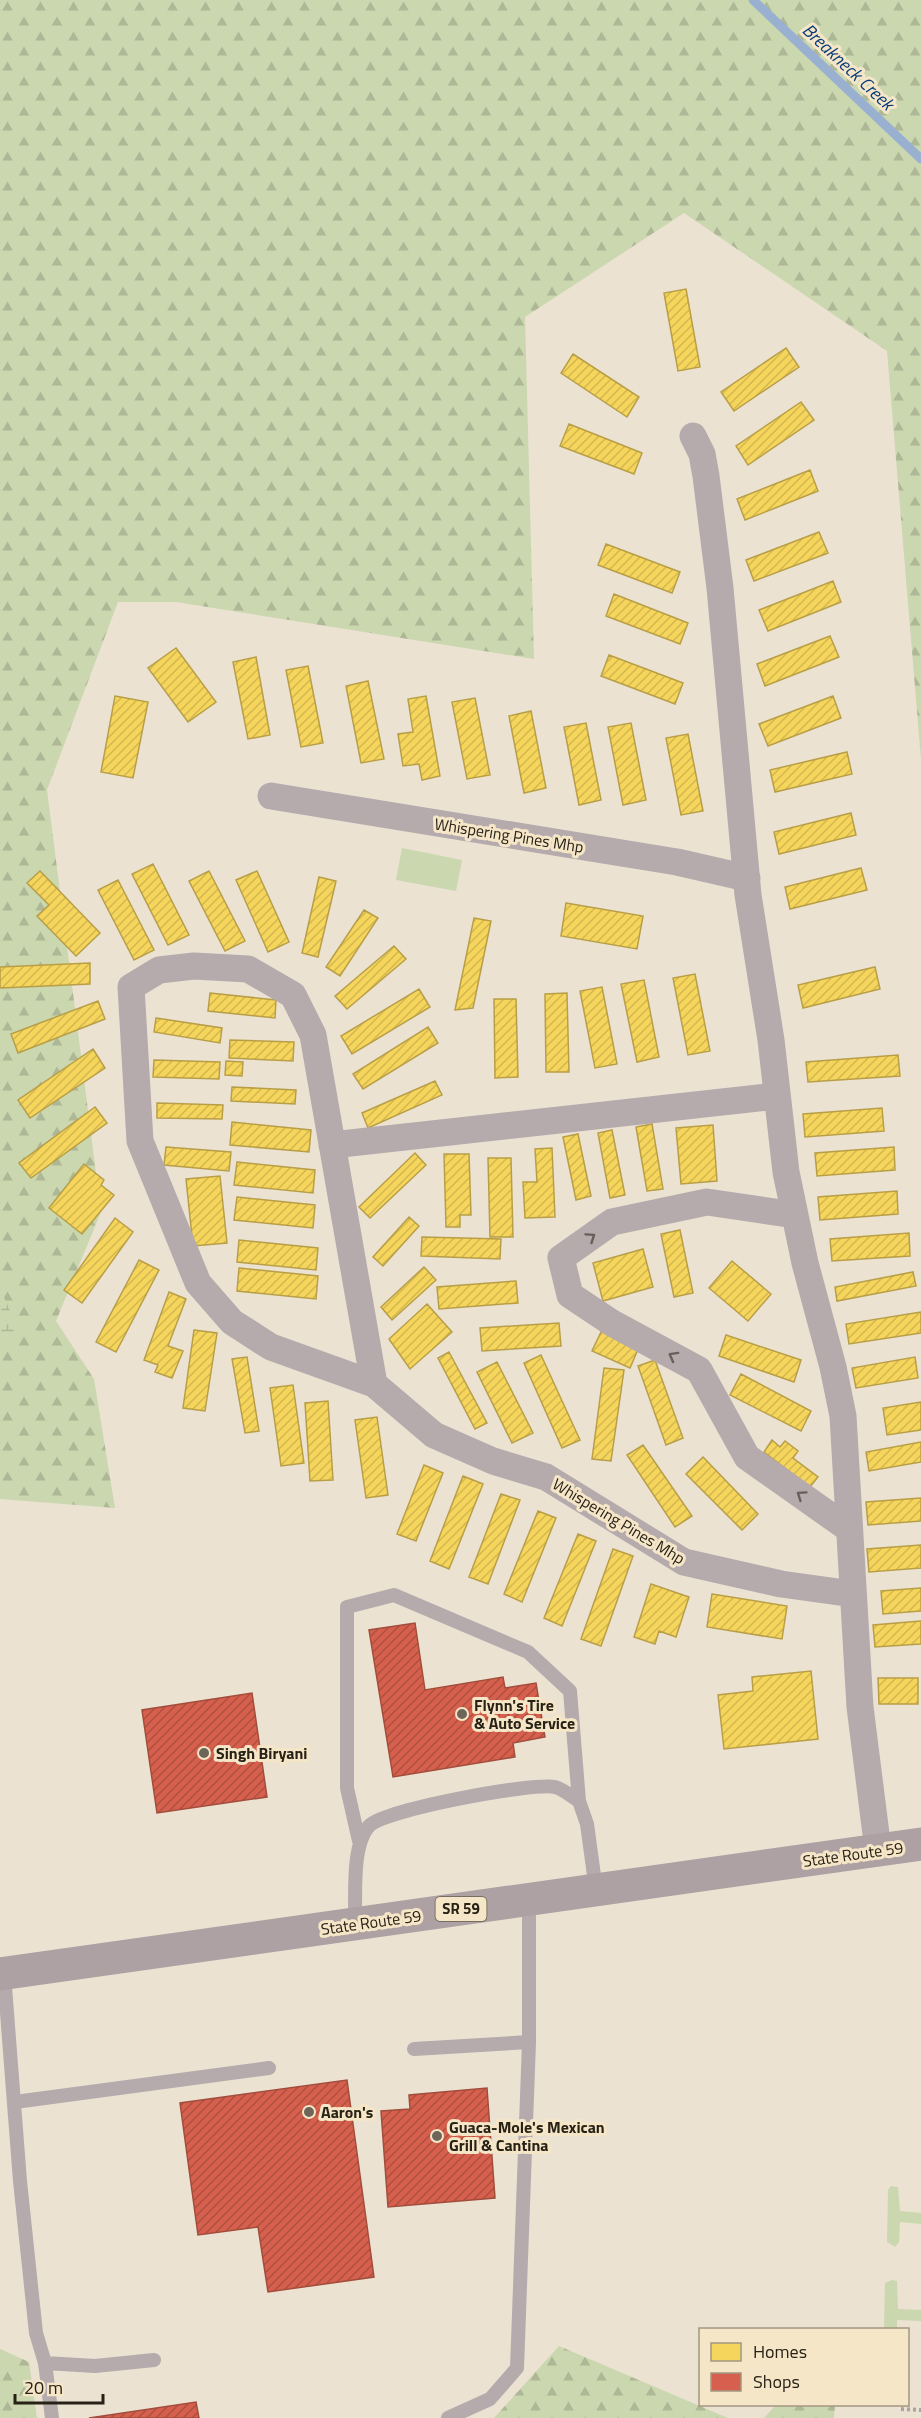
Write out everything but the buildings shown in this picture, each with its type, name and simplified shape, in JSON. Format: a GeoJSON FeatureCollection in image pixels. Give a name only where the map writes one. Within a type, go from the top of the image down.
{"type":"FeatureCollection","features":[{"type":"Feature","properties":{"kind":"main road","name":"State Route 59"},"geometry":{"type":"LineString","coordinates":[[2,1974],[921,1844]]}},
{"type":"Feature","properties":{"kind":"street"},"geometry":{"type":"LineString","coordinates":[[693,436],[702,454],[706,476],[720,588],[747,878],[786,1172],[843,1416],[860,1707],[878,1850]]}},
{"type":"Feature","properties":{"kind":"street","name":"Whispering Pines Mhp"},"geometry":{"type":"LineString","coordinates":[[271,796],[677,862],[747,878]]}},
{"type":"Feature","properties":{"kind":"street","name":"Whispering Pines Mhp"},"geometry":{"type":"LineString","coordinates":[[374,1384],[313,1035],[293,995],[248,969],[194,966],[159,970],[130,987],[141,1141],[198,1283],[232,1322],[271,1347],[374,1384],[434,1436],[493,1461],[546,1477],[684,1562],[781,1584],[853,1594]]}},
{"type":"Feature","properties":{"kind":"street"},"geometry":{"type":"LineString","coordinates":[[332,1145],[777,1096]]}},
{"type":"Feature","properties":{"kind":"street"},"geometry":{"type":"LineString","coordinates":[[795,1215],[707,1202],[612,1222],[561,1258],[570,1295],[612,1323],[699,1370],[747,1457],[849,1529]]}},
{"type":"Feature","properties":{"kind":"lane"},"geometry":{"type":"LineString","coordinates":[[356,1924],[359,1841],[347,1788],[347,1607],[394,1595],[528,1652],[570,1690],[579,1801],[587,1824],[596,1890]]}},
{"type":"Feature","properties":{"kind":"lane"},"geometry":{"type":"LineString","coordinates":[[359,1841],[370,1824],[397,1811],[495,1793],[556,1787],[579,1801]]}},
{"type":"Feature","properties":{"kind":"lane"},"geometry":{"type":"LineString","coordinates":[[448,2418],[490,2399],[517,2368],[529,2042],[529,1900]]}},
{"type":"Feature","properties":{"kind":"lane"},"geometry":{"type":"LineString","coordinates":[[2,1974],[36,2333],[45,2364],[52,2418]]}},
{"type":"Feature","properties":{"kind":"lane"},"geometry":{"type":"LineString","coordinates":[[414,2049],[529,2042]]}},
{"type":"Feature","properties":{"kind":"lane"},"geometry":{"type":"LineString","coordinates":[[15,2102],[269,2068]]}},
{"type":"Feature","properties":{"kind":"lane"},"geometry":{"type":"LineString","coordinates":[[45,2364],[95,2366],[154,2360]]}},
{"type":"Feature","properties":{"kind":"path"},"geometry":{"type":"LineString","coordinates":[[901,2409],[921,2410]]}},
{"type":"Feature","properties":{"kind":"green space"},"geometry":{"type":"Polygon","coordinates":[[[0,0],[921,0],[921,759],[887,351],[684,213],[525,317],[534,659],[176,602],[118,602],[47,790],[101,1212],[56,1321],[94,1379],[115,1508],[0,1499],[0,0]]]}},
{"type":"Feature","properties":{"kind":"green space"},"geometry":{"type":"Polygon","coordinates":[[[402,848],[462,860],[456,891],[396,880],[402,848]]]}},
{"type":"Feature","properties":{"kind":"green space"},"geometry":{"type":"Polygon","coordinates":[[[0,1288],[21,1336],[0,1337],[0,1288]]]}},
{"type":"Feature","properties":{"kind":"green space"},"geometry":{"type":"Polygon","coordinates":[[[891,2186],[898,2187],[900,2211],[921,2213],[921,2224],[900,2222],[899,2242],[895,2247],[887,2242],[888,2190],[891,2186]]]}},
{"type":"Feature","properties":{"kind":"green space"},"geometry":{"type":"Polygon","coordinates":[[[892,2280],[897,2281],[898,2309],[921,2310],[921,2321],[897,2320],[897,2328],[884,2328],[885,2283],[892,2280]]]}},
{"type":"Feature","properties":{"kind":"green space"},"geometry":{"type":"Polygon","coordinates":[[[559,2346],[728,2418],[494,2418],[559,2346]]]}},
{"type":"Feature","properties":{"kind":"green space"},"geometry":{"type":"Polygon","coordinates":[[[0,2349],[29,2362],[37,2418],[0,2418],[0,2349]]]}},
{"type":"Feature","properties":{"kind":"green space"},"geometry":{"type":"Polygon","coordinates":[[[775,2406],[835,2406],[834,2418],[764,2418],[775,2406]]]}},
{"type":"Feature","properties":{"kind":"waterway","name":"Breakneck Creek"},"geometry":{"type":"LineString","coordinates":[[753,0],[921,159]]}},
{"type":"Feature","properties":{"kind":"place","name":"Flynn's Tire & Auto Service"},"geometry":{"type":"Point","coordinates":[462,1714]}},
{"type":"Feature","properties":{"kind":"place","name":"Singh Biryani"},"geometry":{"type":"Point","coordinates":[204,1753]}},
{"type":"Feature","properties":{"kind":"place","name":"Aaron's"},"geometry":{"type":"Point","coordinates":[309,2112]}},
{"type":"Feature","properties":{"kind":"place","name":"Guaca-Mole's Mexican Grill & Cantina"},"geometry":{"type":"Point","coordinates":[437,2136]}}]}
